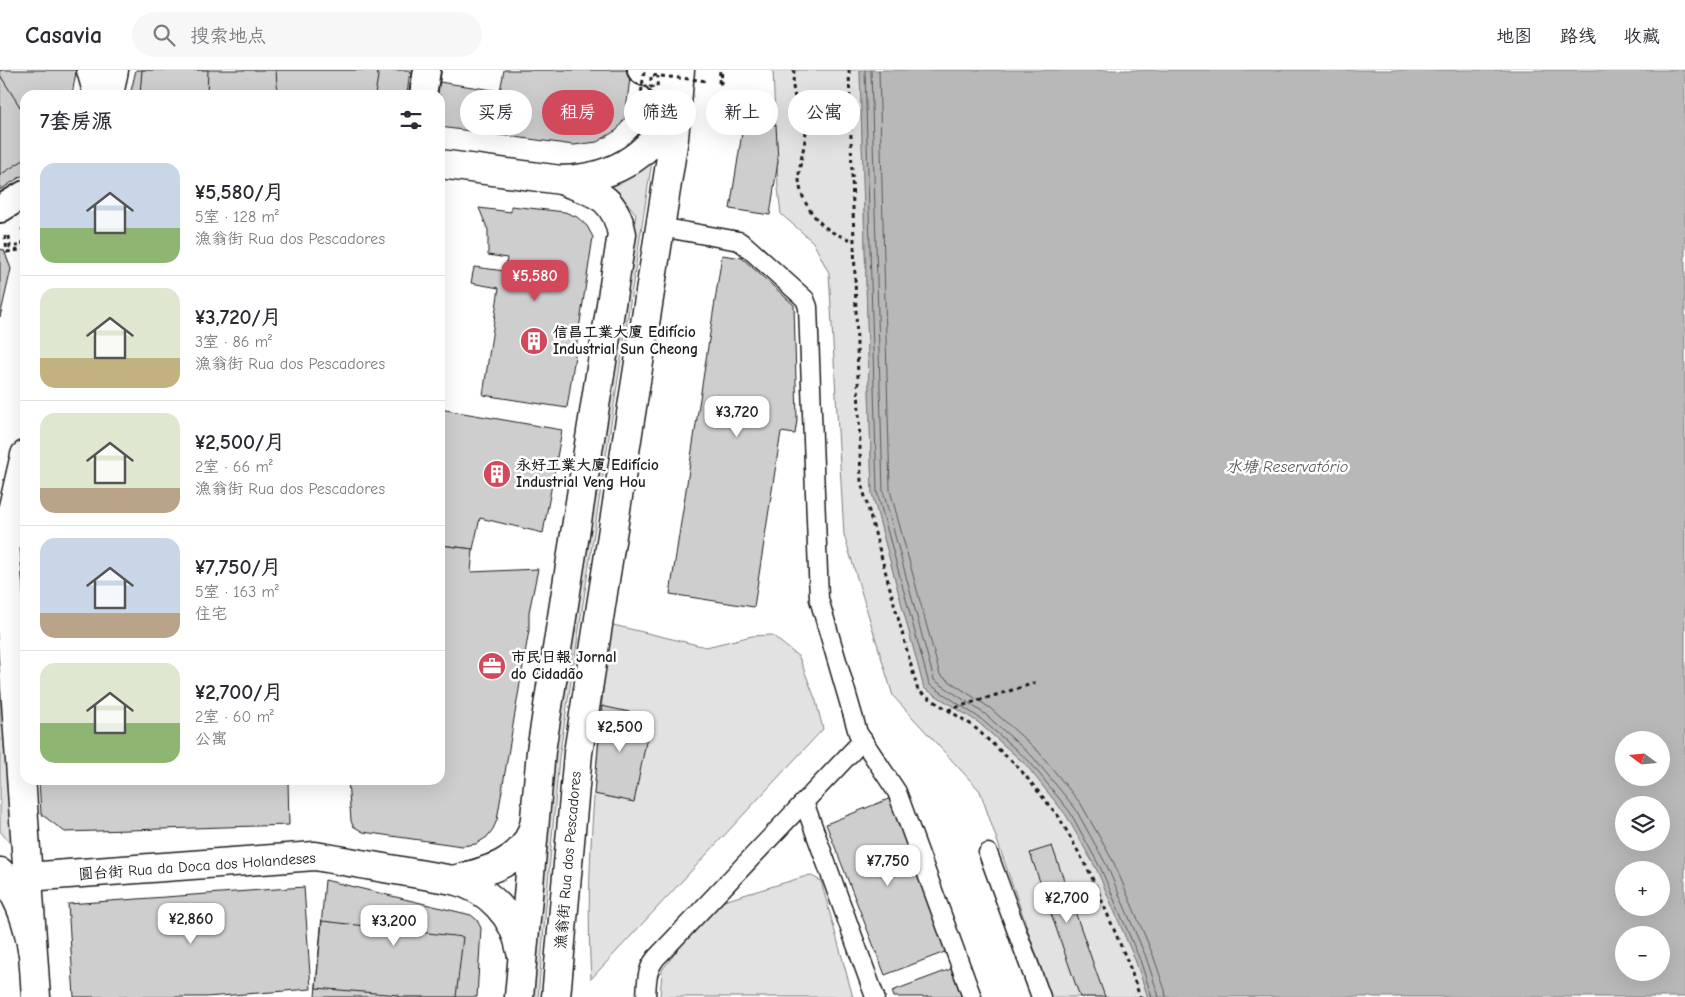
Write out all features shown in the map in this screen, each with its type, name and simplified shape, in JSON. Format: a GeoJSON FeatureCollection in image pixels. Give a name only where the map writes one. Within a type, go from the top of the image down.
{"type":"FeatureCollection","features":[{"type":"Feature","properties":{"kind":"street"},"geometry":{"type":"LineString","coordinates":[[91,70],[97,90]]}},
{"type":"Feature","properties":{"kind":"street"},"geometry":{"type":"LineString","coordinates":[[107,70],[107,90]]}},
{"type":"Feature","properties":{"kind":"street"},"geometry":{"type":"LineString","coordinates":[[108,90],[114,70]]}},
{"type":"Feature","properties":{"kind":"street"},"geometry":{"type":"LineString","coordinates":[[424,90],[427,70]]}},
{"type":"Feature","properties":{"kind":"street"},"geometry":{"type":"LineString","coordinates":[[655,74],[652,73],[668,90]]}},
{"type":"Feature","properties":{"kind":"street","name":"漁翁街 Rua dos Pescadores"},"geometry":{"type":"LineString","coordinates":[[655,74],[669,90]]}},
{"type":"Feature","properties":{"kind":"street"},"geometry":{"type":"LineString","coordinates":[[445,165],[561,180],[580,180],[599,176],[617,169],[634,159],[648,147],[658,135]]}},
{"type":"Feature","properties":{"kind":"street","name":"漁翁街 Rua dos Pescadores"},"geometry":{"type":"LineString","coordinates":[[556,997],[578,753],[674,135]]}},
{"type":"Feature","properties":{"kind":"street"},"geometry":{"type":"LineString","coordinates":[[519,997],[541,751],[622,234],[619,219],[612,205],[600,195],[561,180]]}},
{"type":"Feature","properties":{"kind":"street"},"geometry":{"type":"LineString","coordinates":[[4,225],[20,201]]}},
{"type":"Feature","properties":{"kind":"street"},"geometry":{"type":"LineString","coordinates":[[20,486],[10,547],[20,741]]}},
{"type":"Feature","properties":{"kind":"street"},"geometry":{"type":"LineString","coordinates":[[22,785],[36,997]]}},
{"type":"Feature","properties":{"kind":"street"},"geometry":{"type":"LineString","coordinates":[[453,880],[488,871],[507,861],[527,841],[532,832],[536,817]]}},
{"type":"Feature","properties":{"kind":"street","name":"圓台街 Rua da Doca dos Holandeses"},"geometry":{"type":"LineString","coordinates":[[27,877],[315,856],[453,880],[467,884],[486,894],[506,914],[514,927],[518,940],[522,969]]}},
{"type":"Feature","properties":{"kind":"street"},"geometry":{"type":"LineString","coordinates":[[0,872],[12,890],[28,925],[32,950]]}},
{"type":"Feature","properties":{"kind":"lane"},"geometry":{"type":"LineString","coordinates":[[660,227],[739,241],[805,299],[808,307],[819,599],[858,732],[897,792],[972,997]]}},
{"type":"Feature","properties":{"kind":"lane"},"geometry":{"type":"LineString","coordinates":[[646,997],[650,965],[863,740]]}},
{"type":"Feature","properties":{"kind":"lane"},"geometry":{"type":"LineString","coordinates":[[804,802],[874,997]]}},
{"type":"Feature","properties":{"kind":"lane"},"geometry":{"type":"LineString","coordinates":[[988,854],[1042,997]]}},
{"type":"Feature","properties":{"kind":"path"},"geometry":{"type":"LineString","coordinates":[[718,83],[721,70]]}},
{"type":"Feature","properties":{"kind":"path"},"geometry":{"type":"LineString","coordinates":[[794,70],[792,83],[796,100],[804,114],[806,130],[799,177],[804,199],[816,219],[833,233],[854,241]]}},
{"type":"Feature","properties":{"kind":"path"},"geometry":{"type":"LineString","coordinates":[[849,70],[861,482],[918,691],[972,726],[1019,768],[1059,817],[1090,873],[1129,964],[1140,997]]}},
{"type":"Feature","properties":{"kind":"path"},"geometry":{"type":"LineString","coordinates":[[655,74],[657,87],[650,87],[648,104],[640,103],[655,74]]}},
{"type":"Feature","properties":{"kind":"path"},"geometry":{"type":"LineString","coordinates":[[655,74],[708,81]]}},
{"type":"Feature","properties":{"kind":"path"},"geometry":{"type":"LineString","coordinates":[[4,225],[10,246],[20,245]]}},
{"type":"Feature","properties":{"kind":"path"},"geometry":{"type":"LineString","coordinates":[[4,225],[7,252],[20,250]]}},
{"type":"Feature","properties":{"kind":"path"},"geometry":{"type":"LineString","coordinates":[[16,230],[20,230]]}},
{"type":"Feature","properties":{"kind":"path"},"geometry":{"type":"LineString","coordinates":[[16,239],[20,238]]}},
{"type":"Feature","properties":{"kind":"path"},"geometry":{"type":"LineString","coordinates":[[947,710],[1038,682]]}},
{"type":"Feature","properties":{"kind":"shaded area"},"geometry":{"type":"Polygon","coordinates":[[[773,70],[860,70],[872,493],[924,688],[978,722],[1026,765],[1066,815],[1097,870],[1136,962],[1148,997],[1051,997],[980,791],[893,696],[844,535],[829,273],[813,242],[781,214],[776,135],[778,135],[778,90],[774,90],[773,70]]]}},
{"type":"Feature","properties":{"kind":"shaded area"},"geometry":{"type":"Polygon","coordinates":[[[652,161],[559,758],[538,997],[531,997],[553,757],[636,214],[608,185],[635,173],[652,161]]]}},
{"type":"Feature","properties":{"kind":"shaded area"},"geometry":{"type":"Polygon","coordinates":[[[609,624],[706,647],[752,636],[772,635],[799,657],[816,701],[823,729],[591,979],[589,890],[591,846],[609,624]]]}},
{"type":"Feature","properties":{"kind":"shaded area"},"geometry":{"type":"Polygon","coordinates":[[[0,666],[12,846],[0,831],[0,666]]]}},
{"type":"Feature","properties":{"kind":"shaded area"},"geometry":{"type":"Polygon","coordinates":[[[810,875],[821,881],[853,997],[660,997],[662,970],[714,904],[810,875]]]}},
{"type":"Feature","properties":{"kind":"water","name":"水塘 Reservatório"},"geometry":{"type":"Polygon","coordinates":[[[860,70],[1685,70],[1685,997],[1148,997],[1136,962],[1097,870],[1066,815],[1026,765],[978,722],[924,688],[872,493],[860,70]]]}},
{"type":"Feature","properties":{"kind":"building"},"geometry":{"type":"Polygon","coordinates":[[[0,70],[76,70],[73,90],[20,90],[20,177],[0,190],[0,70]]]}},
{"type":"Feature","properties":{"kind":"building"},"geometry":{"type":"Polygon","coordinates":[[[136,70],[410,70],[408,90],[131,90],[136,70]]]}},
{"type":"Feature","properties":{"kind":"building"},"geometry":{"type":"Polygon","coordinates":[[[142,70],[208,70],[207,90],[140,90],[142,70]]]}},
{"type":"Feature","properties":{"kind":"building"},"geometry":{"type":"Polygon","coordinates":[[[276,70],[377,70],[378,76],[376,90],[278,90],[276,70]]]}},
{"type":"Feature","properties":{"kind":"building"},"geometry":{"type":"Polygon","coordinates":[[[504,70],[631,70],[628,90],[624,90],[624,120],[614,132],[614,90],[542,90],[542,135],[609,135],[597,142],[574,145],[500,135],[532,135],[532,90],[500,90],[504,70]]]}},
{"type":"Feature","properties":{"kind":"building"},"geometry":{"type":"Polygon","coordinates":[[[0,75],[20,107],[20,162],[0,175],[0,75]]]}},
{"type":"Feature","properties":{"kind":"building"},"geometry":{"type":"Polygon","coordinates":[[[439,82],[493,90],[460,90],[460,130],[445,128],[445,90],[438,90],[439,82]]]}},
{"type":"Feature","properties":{"kind":"building"},"geometry":{"type":"Polygon","coordinates":[[[742,135],[777,135],[778,161],[770,215],[730,209],[742,135]]]}},
{"type":"Feature","properties":{"kind":"building","name":"信昌工業大廈 Edifício Industrial Sun Cheong"},"geometry":{"type":"Polygon","coordinates":[[[511,206],[565,212],[577,217],[587,226],[593,237],[567,408],[483,395],[499,288],[471,283],[474,267],[505,271],[507,258],[488,255],[488,230],[479,208],[511,212],[511,206]]]}},
{"type":"Feature","properties":{"kind":"building"},"geometry":{"type":"Polygon","coordinates":[[[0,249],[4,250],[11,269],[0,317],[0,249]]]}},
{"type":"Feature","properties":{"kind":"building"},"geometry":{"type":"Polygon","coordinates":[[[722,255],[742,258],[794,305],[797,420],[795,434],[781,432],[754,607],[670,594],[722,255]]]}},
{"type":"Feature","properties":{"kind":"building","name":"永好工業大廈 Edifício Industrial Veng Hou"},"geometry":{"type":"Polygon","coordinates":[[[445,410],[562,430],[543,533],[480,518],[473,549],[445,546],[445,410]]]}},
{"type":"Feature","properties":{"kind":"building"},"geometry":{"type":"Polygon","coordinates":[[[445,546],[473,549],[471,572],[538,569],[529,612],[529,630],[497,820],[493,829],[487,837],[476,844],[462,846],[363,832],[353,826],[348,785],[445,785],[445,546]]]}},
{"type":"Feature","properties":{"kind":"building"},"geometry":{"type":"Polygon","coordinates":[[[602,706],[651,717],[634,802],[594,794],[602,706]]]}},
{"type":"Feature","properties":{"kind":"building"},"geometry":{"type":"Polygon","coordinates":[[[39,785],[288,785],[289,825],[65,832],[41,814],[39,785]]]}},
{"type":"Feature","properties":{"kind":"building"},"geometry":{"type":"Polygon","coordinates":[[[891,798],[950,950],[885,975],[826,824],[891,798]]]}},
{"type":"Feature","properties":{"kind":"building"},"geometry":{"type":"Polygon","coordinates":[[[1052,846],[1105,997],[1080,997],[1030,853],[1052,846]]]}},
{"type":"Feature","properties":{"kind":"building"},"geometry":{"type":"Polygon","coordinates":[[[325,880],[471,915],[477,920],[481,928],[477,997],[315,997],[325,880]]]}},
{"type":"Feature","properties":{"kind":"building"},"geometry":{"type":"Polygon","coordinates":[[[304,887],[311,989],[206,997],[74,997],[68,904],[304,887]]]}},
{"type":"Feature","properties":{"kind":"building"},"geometry":{"type":"Polygon","coordinates":[[[322,921],[463,937],[456,997],[398,997],[399,995],[316,988],[322,921]]]}},
{"type":"Feature","properties":{"kind":"building"},"geometry":{"type":"Polygon","coordinates":[[[951,969],[962,997],[894,997],[892,991],[951,969]]]}},
{"type":"Feature","properties":{"kind":"place","name":"信昌工業大廈 Edifício Industrial Sun Cheong"},"geometry":{"type":"Point","coordinates":[534,341]}},
{"type":"Feature","properties":{"kind":"place","name":"永好工業大廈 Edifício Industrial Veng Hou"},"geometry":{"type":"Point","coordinates":[497,474]}},
{"type":"Feature","properties":{"kind":"place","name":"市民日報 Jornal do Cidadão"},"geometry":{"type":"Point","coordinates":[492,666]}}]}
